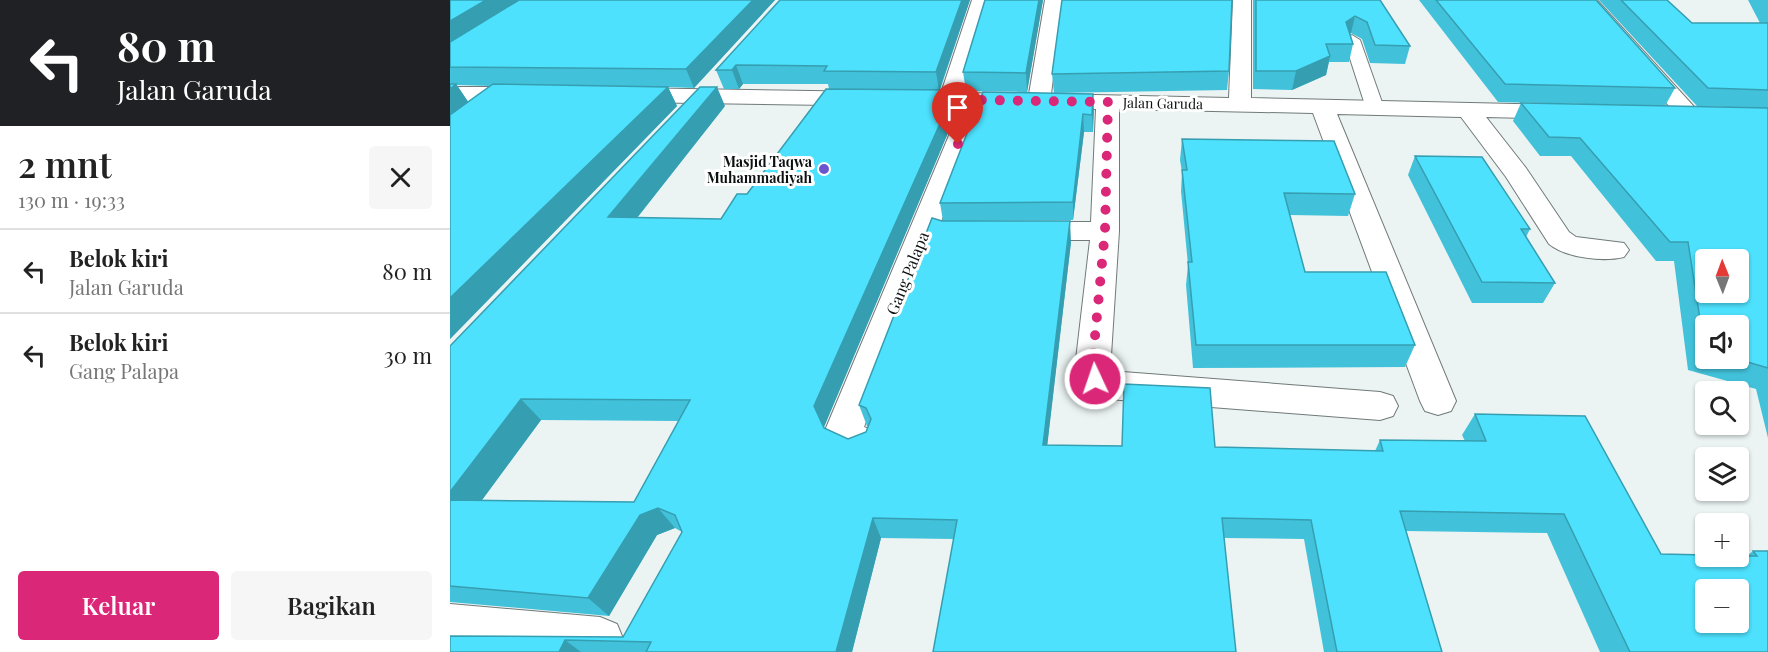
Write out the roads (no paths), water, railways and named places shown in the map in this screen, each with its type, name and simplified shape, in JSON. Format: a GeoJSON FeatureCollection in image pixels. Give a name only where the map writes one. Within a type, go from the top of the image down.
{"type":"FeatureCollection","features":[{"type":"Feature","properties":{"kind":"street"},"geometry":{"type":"LineString","coordinates":[[963,100],[981,0]]}},
{"type":"Feature","properties":{"kind":"street"},"geometry":{"type":"LineString","coordinates":[[1039,101],[1054,0]]}},
{"type":"Feature","properties":{"kind":"street"},"geometry":{"type":"LineString","coordinates":[[1240,105],[1242,0]]}},
{"type":"Feature","properties":{"kind":"street"},"geometry":{"type":"LineString","coordinates":[[1587,0],[1701,115],[1654,114]]}},
{"type":"Feature","properties":{"kind":"street"},"geometry":{"type":"LineString","coordinates":[[678,122],[710,88]]}},
{"type":"Feature","properties":{"kind":"street","name":"Jalan Garuda"},"geometry":{"type":"LineString","coordinates":[[607,95],[710,88],[963,100],[1585,112]]}},
{"type":"Feature","properties":{"kind":"street"},"geometry":{"type":"LineString","coordinates":[[450,94],[548,94]]}},
{"type":"Feature","properties":{"kind":"street"},"geometry":{"type":"LineString","coordinates":[[467,118],[500,94]]}},
{"type":"Feature","properties":{"kind":"street","name":"Gang Palapa"},"geometry":{"type":"LineString","coordinates":[[858,441],[848,436],[845,428],[963,100]]}},
{"type":"Feature","properties":{"kind":"street"},"geometry":{"type":"LineString","coordinates":[[1108,102],[1105,231],[1092,368],[1095,379],[1108,385],[1380,406]]}},
{"type":"Feature","properties":{"kind":"street"},"geometry":{"type":"LineString","coordinates":[[1322,106],[1438,401]]}},
{"type":"Feature","properties":{"kind":"street"},"geometry":{"type":"LineString","coordinates":[[1468,110],[1517,174],[1559,238],[1568,245],[1614,250]]}},
{"type":"Feature","properties":{"kind":"street"},"geometry":{"type":"LineString","coordinates":[[1003,231],[1105,231]]}},
{"type":"Feature","properties":{"kind":"street"},"geometry":{"type":"LineString","coordinates":[[450,627],[625,639]]}},
{"type":"Feature","properties":{"kind":"lane"},"geometry":{"type":"LineString","coordinates":[[1352,40],[1375,108]]}},
{"type":"Feature","properties":{"kind":"place","name":"Masjid Taqwa Muhammadiyah"},"geometry":{"type":"Point","coordinates":[824,169]}}]}
